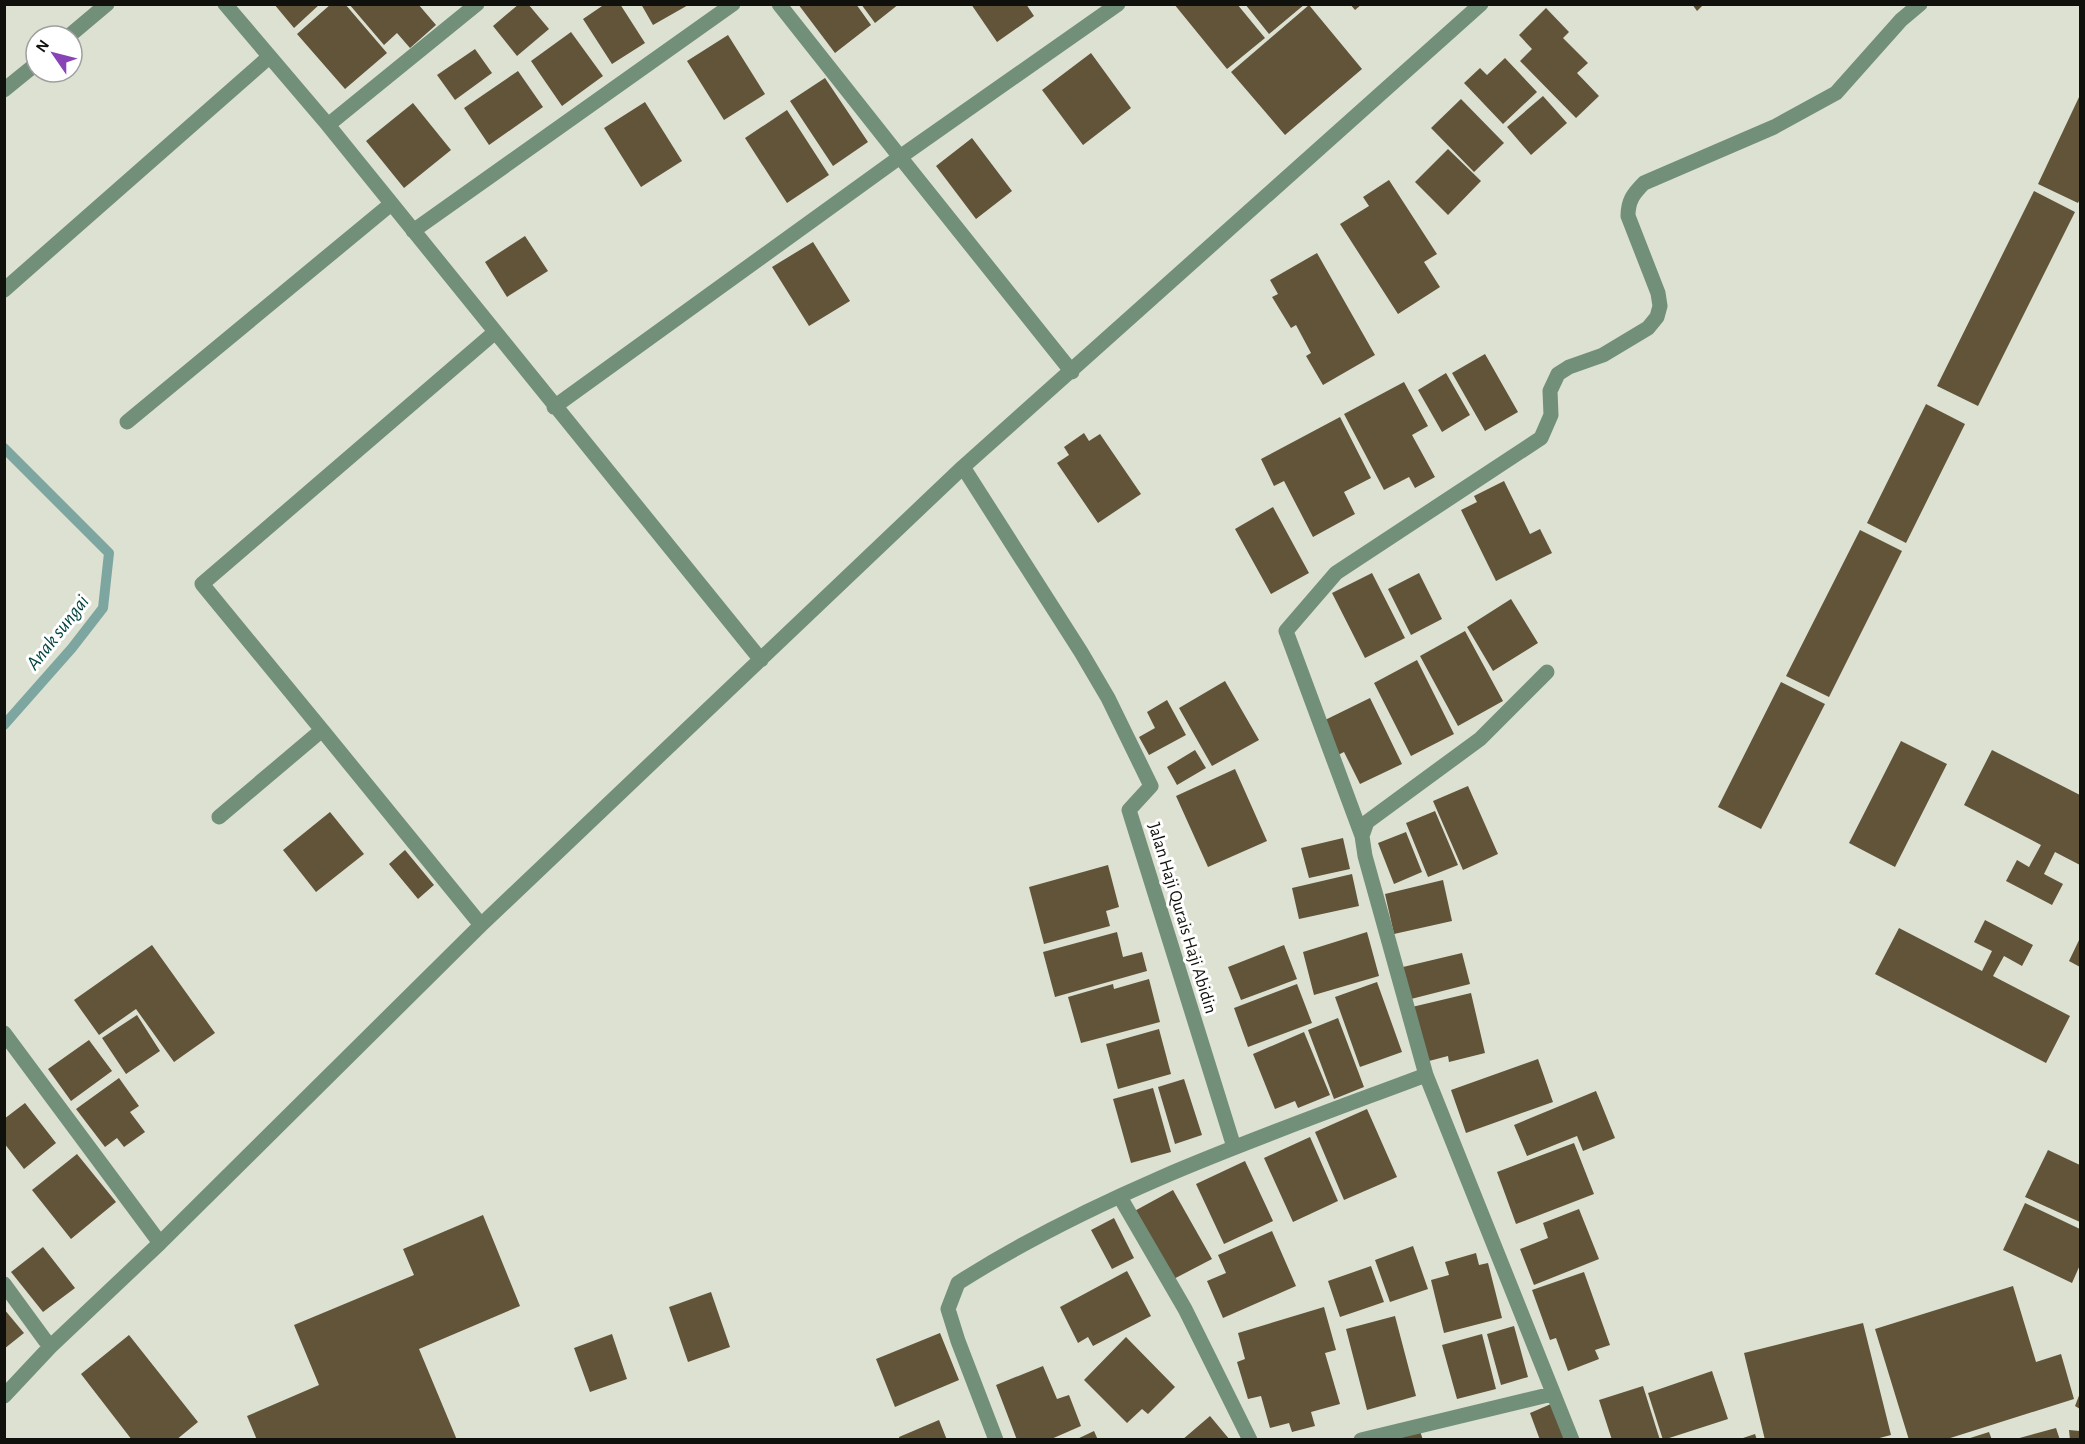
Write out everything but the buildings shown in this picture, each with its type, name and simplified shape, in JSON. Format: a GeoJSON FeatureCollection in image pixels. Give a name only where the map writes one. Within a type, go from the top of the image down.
{"type":"FeatureCollection","features":[{"type":"Feature","properties":{"kind":"street"},"geometry":{"type":"LineString","coordinates":[[83,24],[107,4]]}},
{"type":"Feature","properties":{"kind":"street"},"geometry":{"type":"LineString","coordinates":[[225,4],[328,125],[494,333],[761,660]]}},
{"type":"Feature","properties":{"kind":"street"},"geometry":{"type":"LineString","coordinates":[[328,125],[477,4]]}},
{"type":"Feature","properties":{"kind":"street"},"geometry":{"type":"LineString","coordinates":[[413,231],[734,4]]}},
{"type":"Feature","properties":{"kind":"street"},"geometry":{"type":"LineString","coordinates":[[778,4],[1072,372]]}},
{"type":"Feature","properties":{"kind":"street"},"geometry":{"type":"LineString","coordinates":[[554,406],[900,157],[1118,4]]}},
{"type":"Feature","properties":{"kind":"street"},"geometry":{"type":"LineString","coordinates":[[4,1396],[50,1347],[160,1243],[481,924],[963,467],[1072,372],[1481,4]]}},
{"type":"Feature","properties":{"kind":"street"},"geometry":{"type":"LineString","coordinates":[[1572,1440],[1426,1075],[1365,856],[1362,836],[1286,631],[1336,573],[1541,438],[1551,416],[1550,391],[1558,374],[1569,367],[1603,355],[1648,328],[1657,317],[1660,306],[1658,293],[1628,216],[1628,204],[1634,193],[1644,183],[1774,128],[1836,93],[1894,28],[1920,4]]}},
{"type":"Feature","properties":{"kind":"street"},"geometry":{"type":"LineString","coordinates":[[4,290],[270,57]]}},
{"type":"Feature","properties":{"kind":"street"},"geometry":{"type":"LineString","coordinates":[[4,90],[24,74]]}},
{"type":"Feature","properties":{"kind":"street"},"geometry":{"type":"LineString","coordinates":[[127,422],[391,204]]}},
{"type":"Feature","properties":{"kind":"street"},"geometry":{"type":"LineString","coordinates":[[481,924],[202,584],[494,333]]}},
{"type":"Feature","properties":{"kind":"street","name":"Jalan Haji Qurais Haji Abidin"},"geometry":{"type":"LineString","coordinates":[[963,467],[1086,661],[1151,786],[1129,810],[1234,1147]]}},
{"type":"Feature","properties":{"kind":"street"},"geometry":{"type":"LineString","coordinates":[[1362,836],[1368,822],[1480,739],[1547,672]]}},
{"type":"Feature","properties":{"kind":"street"},"geometry":{"type":"LineString","coordinates":[[219,817],[322,730]]}},
{"type":"Feature","properties":{"kind":"street"},"geometry":{"type":"LineString","coordinates":[[4,1033],[160,1243]]}},
{"type":"Feature","properties":{"kind":"street"},"geometry":{"type":"LineString","coordinates":[[996,1440],[951,1322],[948,1309],[953,1289],[958,1283],[1079,1215],[1234,1147],[1426,1075]]}},
{"type":"Feature","properties":{"kind":"street"},"geometry":{"type":"LineString","coordinates":[[1120,1197],[1185,1310],[1250,1440]]}},
{"type":"Feature","properties":{"kind":"street"},"geometry":{"type":"LineString","coordinates":[[4,1284],[50,1347]]}},
{"type":"Feature","properties":{"kind":"street"},"geometry":{"type":"LineString","coordinates":[[1361,1440],[1552,1394]]}},
{"type":"Feature","properties":{"kind":"waterway","name":"Anak sungai"},"geometry":{"type":"LineString","coordinates":[[4,448],[109,553],[103,608],[72,648],[4,725]]}}]}
